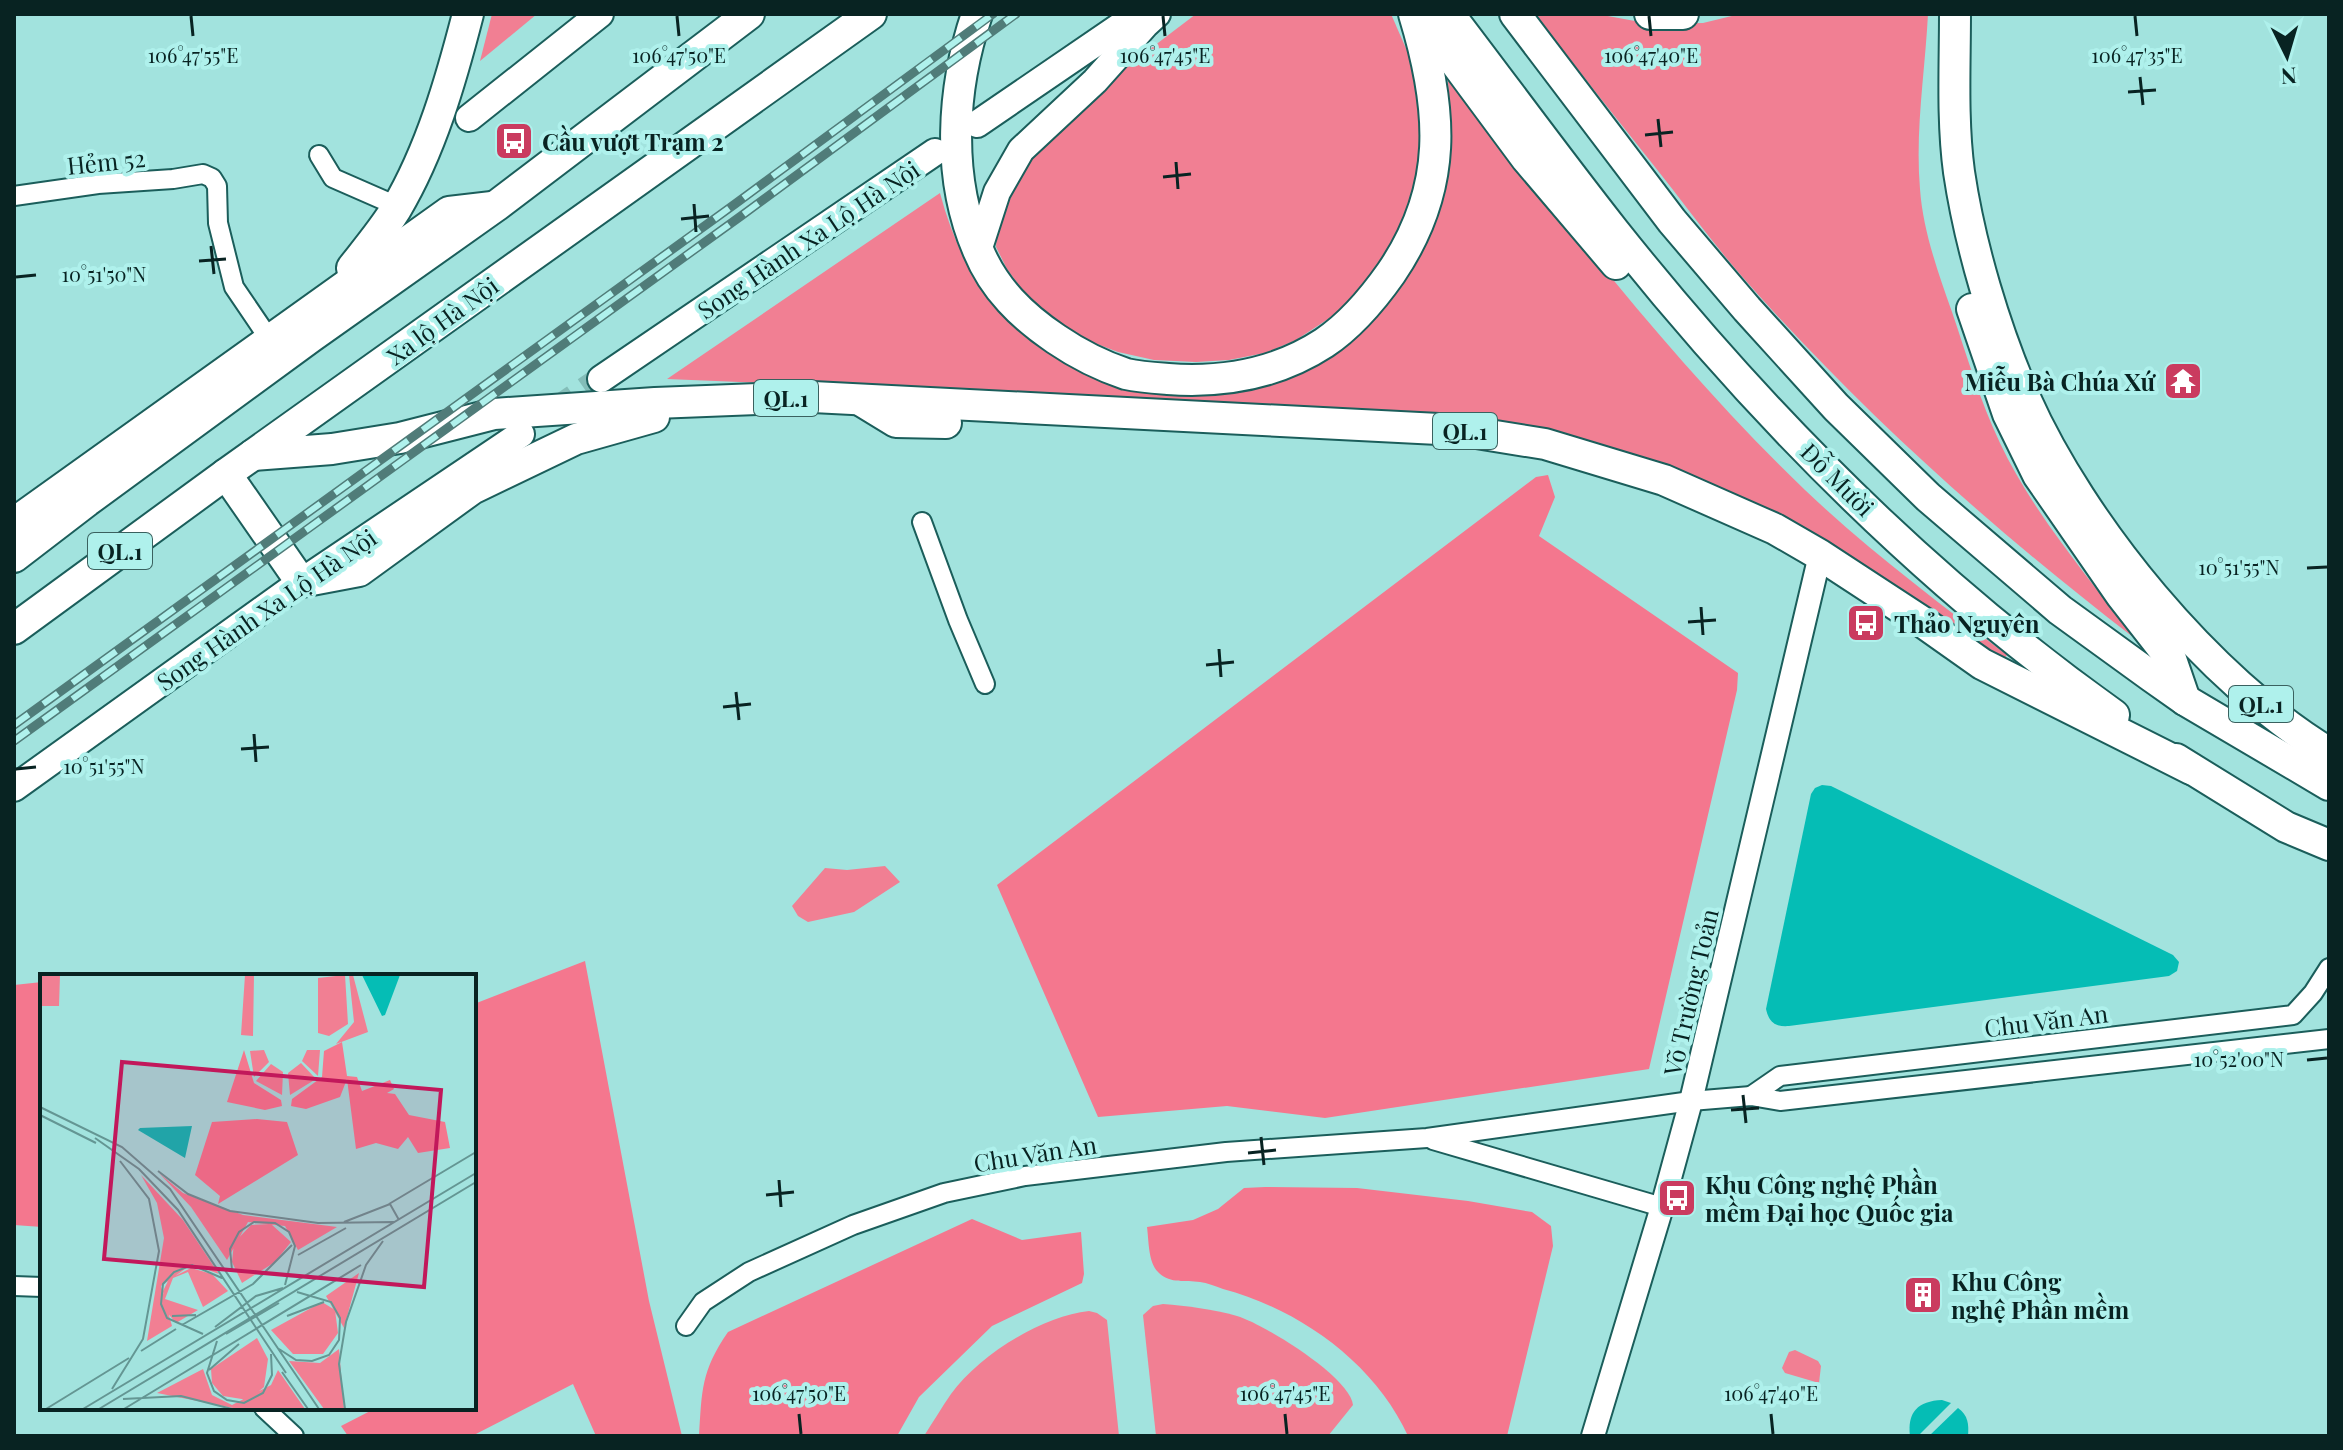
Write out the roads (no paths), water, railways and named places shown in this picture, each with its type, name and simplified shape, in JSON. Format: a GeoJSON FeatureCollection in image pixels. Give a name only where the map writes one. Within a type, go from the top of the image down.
{"type":"FeatureCollection","features":[{"type":"Feature","properties":{"kind":"highway"},"geometry":{"type":"LineString","coordinates":[[276,349],[331,296],[384,228],[397,206],[419,163],[456,62],[468,14]]}},
{"type":"Feature","properties":{"kind":"highway","name":"QL.1"},"geometry":{"type":"LineString","coordinates":[[19,519],[496,206],[749,14]]}},
{"type":"Feature","properties":{"kind":"highway","name":"Xa lộ Hà Nội"},"geometry":{"type":"LineString","coordinates":[[14,629],[871,14]]}},
{"type":"Feature","properties":{"kind":"highway","name":"QL.1"},"geometry":{"type":"LineString","coordinates":[[977,14],[960,74],[956,124],[959,178],[966,218],[978,251],[997,284],[1019,312],[1077,353],[1127,374],[1185,380],[1216,380],[1249,375],[1298,358],[1324,342],[1366,307],[1400,259],[1425,205],[1435,155],[1434,91],[1417,14]]}},
{"type":"Feature","properties":{"kind":"highway","name":"Đỗ Mười"},"geometry":{"type":"LineString","coordinates":[[1417,14],[1526,158],[1576,217],[1647,300],[1802,466],[1898,555],[2100,723]]}},
{"type":"Feature","properties":{"kind":"highway","name":"Đỗ Mười"},"geometry":{"type":"LineString","coordinates":[[1449,14],[1615,232],[1723,359],[1838,482],[1912,551],[2008,633],[2096,702],[2191,769],[2327,850]]}},
{"type":"Feature","properties":{"kind":"highway","name":"Đỗ Mười"},"geometry":{"type":"LineString","coordinates":[[1515,14],[1672,221],[1747,309],[1836,407],[1928,497],[2060,610],[2185,700],[2329,785]]}},
{"type":"Feature","properties":{"kind":"highway"},"geometry":{"type":"LineString","coordinates":[[1650,14],[1683,14]]}},
{"type":"Feature","properties":{"kind":"highway"},"geometry":{"type":"LineString","coordinates":[[1939,14],[1939,170],[1955,251],[1978,331],[2008,414],[2038,475],[2121,595],[2171,659],[2185,700]]}},
{"type":"Feature","properties":{"kind":"highway","name":"QL.1"},"geometry":{"type":"LineString","coordinates":[[1955,14],[1954,90],[1959,171],[1975,247],[1997,324],[2021,386],[2059,463],[2094,517],[2169,614],[2245,692],[2329,753]]}},
{"type":"Feature","properties":{"kind":"highway","name":"QL.1"},"geometry":{"type":"LineString","coordinates":[[331,296],[449,212],[496,206]]}},
{"type":"Feature","properties":{"kind":"highway","name":"QL.1"},"geometry":{"type":"LineString","coordinates":[[14,557],[276,349]]}},
{"type":"Feature","properties":{"kind":"highway","name":"QL.1"},"geometry":{"type":"LineString","coordinates":[[253,455],[332,449],[400,438],[494,414],[813,397],[1458,430],[1545,444],[1664,480],[1775,529],[1818,562],[1982,664],[2191,769]]}},
{"type":"Feature","properties":{"kind":"highway"},"geometry":{"type":"LineString","coordinates":[[226,474],[301,582],[359,571],[472,489],[576,439],[714,401]]}},
{"type":"Feature","properties":{"kind":"highway"},"geometry":{"type":"LineString","coordinates":[[19,519],[87,501]]}},
{"type":"Feature","properties":{"kind":"main road"},"geometry":{"type":"LineString","coordinates":[[469,118],[600,14]]}},
{"type":"Feature","properties":{"kind":"main road"},"geometry":{"type":"LineString","coordinates":[[977,124],[1138,14]]}},
{"type":"Feature","properties":{"kind":"main road"},"geometry":{"type":"LineString","coordinates":[[978,251],[997,192],[1021,150],[1095,81],[1157,14]]}},
{"type":"Feature","properties":{"kind":"main road","name":"Song Hành Xa Lộ Hà Nội"},"geometry":{"type":"LineString","coordinates":[[601,379],[935,152]]}},
{"type":"Feature","properties":{"kind":"main road","name":"Song Hành Xa Lộ Hà Nội"},"geometry":{"type":"LineString","coordinates":[[14,788],[301,582],[521,434]]}},
{"type":"Feature","properties":{"kind":"street"},"geometry":{"type":"LineString","coordinates":[[319,155],[333,178],[397,206]]}},
{"type":"Feature","properties":{"kind":"street","name":"Hẻm 52"},"geometry":{"type":"LineString","coordinates":[[14,196],[203,174],[212,178],[217,186],[218,223],[234,287],[276,349]]}},
{"type":"Feature","properties":{"kind":"street"},"geometry":{"type":"LineString","coordinates":[[922,522],[985,684]]}},
{"type":"Feature","properties":{"kind":"street","name":"Võ Trường Toản"},"geometry":{"type":"LineString","coordinates":[[1593,1436],[1691,1101],[1818,562]]}},
{"type":"Feature","properties":{"kind":"street"},"geometry":{"type":"LineString","coordinates":[[2301,1043],[2293,1015],[2313,993],[2329,968]]}},
{"type":"Feature","properties":{"kind":"street","name":"Chu Văn An"},"geometry":{"type":"LineString","coordinates":[[1751,1096],[1780,1076],[2293,1015]]}},
{"type":"Feature","properties":{"kind":"street","name":"Chu Văn An"},"geometry":{"type":"LineString","coordinates":[[686,1326],[703,1302],[749,1272],[853,1225],[944,1193],[1025,1176],[1185,1156],[1427,1138],[1691,1101],[1751,1096],[1780,1101],[2329,1039]]}},
{"type":"Feature","properties":{"kind":"street","name":"Chu Văn An"},"geometry":{"type":"LineString","coordinates":[[1427,1138],[1662,1207]]}},
{"type":"Feature","properties":{"kind":"street"},"geometry":{"type":"LineString","coordinates":[[14,1286],[40,1287]]}},
{"type":"Feature","properties":{"kind":"street"},"geometry":{"type":"LineString","coordinates":[[266,1410],[294,1436]]}},
{"type":"Feature","properties":{"kind":"water"},"geometry":{"type":"Polygon","coordinates":[[[1822,785],[1831,786],[2173,955],[2179,962],[2177,971],[2169,976],[1789,1026],[1777,1025],[1771,1021],[1766,1009],[1811,794],[1822,785]]]}},
{"type":"Feature","properties":{"kind":"water"},"geometry":{"type":"Polygon","coordinates":[[[1942,1400],[1951,1403],[1918,1436],[1910,1436],[1910,1420],[1916,1409],[1942,1400]]]}},
{"type":"Feature","properties":{"kind":"water"},"geometry":{"type":"Polygon","coordinates":[[[1958,1408],[1967,1420],[1968,1436],[1929,1436],[1958,1408]]]}},
{"type":"Feature","properties":{"kind":"tunnel"},"geometry":{"type":"LineString","coordinates":[[553,412],[601,379]]}},
{"type":"Feature","properties":{"kind":"railway"},"geometry":{"type":"LineString","coordinates":[[14,725],[993,14]]}},
{"type":"Feature","properties":{"kind":"railway"},"geometry":{"type":"LineString","coordinates":[[14,741],[1016,14]]}},
{"type":"Feature","properties":{"kind":"place","name":"Cầu vượt Trạm 2"},"geometry":{"type":"Point","coordinates":[514,141]}},
{"type":"Feature","properties":{"kind":"place","name":"Miễu Bà Chúa Xứ"},"geometry":{"type":"Point","coordinates":[2183,381]}},
{"type":"Feature","properties":{"kind":"place","name":"Thảo Nguyên"},"geometry":{"type":"Point","coordinates":[1866,623]}},
{"type":"Feature","properties":{"kind":"place","name":"Khu Công nghệ Phần mềm Đại học Quốc gia"},"geometry":{"type":"Point","coordinates":[1677,1198]}},
{"type":"Feature","properties":{"kind":"place","name":"Khu Công nghệ Phần mềm"},"geometry":{"type":"Point","coordinates":[1923,1295]}}]}
